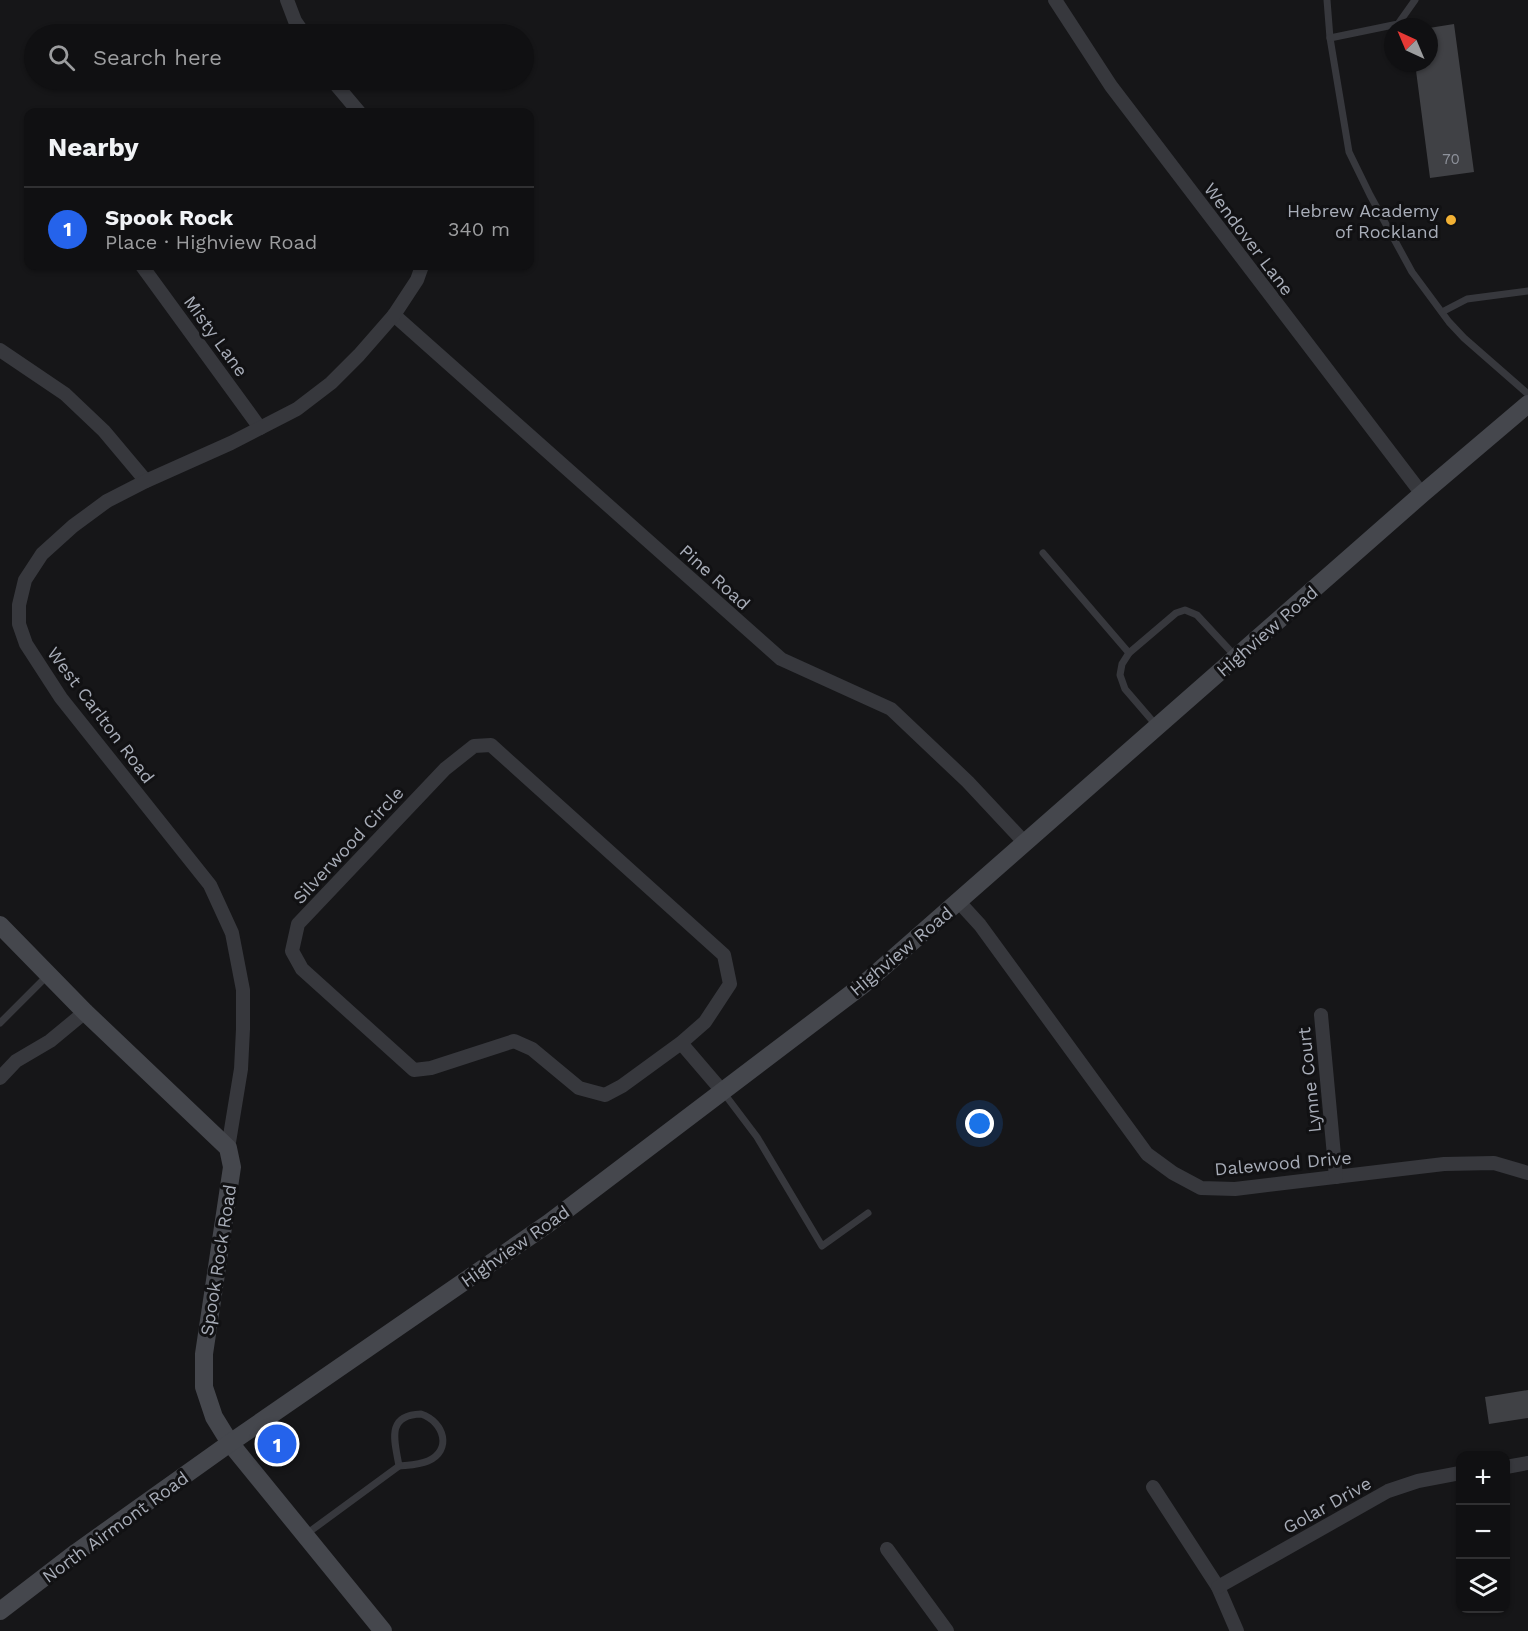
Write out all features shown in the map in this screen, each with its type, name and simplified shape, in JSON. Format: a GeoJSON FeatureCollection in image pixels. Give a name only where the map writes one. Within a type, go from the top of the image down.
{"type":"FeatureCollection","features":[{"type":"Feature","properties":{"kind":"street"},"geometry":{"type":"LineString","coordinates":[[287,0],[297,24]]}},
{"type":"Feature","properties":{"kind":"street","name":"Wendover Lane"},"geometry":{"type":"LineString","coordinates":[[1055,0],[1111,86],[1422,494]]}},
{"type":"Feature","properties":{"kind":"street"},"geometry":{"type":"LineString","coordinates":[[340,90],[356,108]]}},
{"type":"Feature","properties":{"kind":"street","name":"Misty Lane"},"geometry":{"type":"LineString","coordinates":[[145,270],[260,428]]}},
{"type":"Feature","properties":{"kind":"street","name":"West Carlton Road"},"geometry":{"type":"LineString","coordinates":[[228,1148],[241,1069],[243,1029],[243,990],[232,933],[210,885],[61,698],[26,644],[18,624],[19,605],[25,580],[42,554],[72,526],[107,501],[297,409],[331,383],[359,356],[394,315],[417,280],[421,270]]}},
{"type":"Feature","properties":{"kind":"street","name":"Pine Road"},"geometry":{"type":"LineString","coordinates":[[394,315],[781,659],[891,709],[968,782],[1025,843]]}},
{"type":"Feature","properties":{"kind":"street"},"geometry":{"type":"LineString","coordinates":[[0,350],[65,394],[104,431],[146,481]]}},
{"type":"Feature","properties":{"kind":"street","name":"Highview Road"},"geometry":{"type":"LineString","coordinates":[[230,1443],[549,1223],[864,984],[1422,494],[1528,404]]}},
{"type":"Feature","properties":{"kind":"street","name":"Silverwood Circle"},"geometry":{"type":"LineString","coordinates":[[490,745],[724,954],[730,984],[705,1022],[681,1043],[622,1086],[605,1095],[579,1088],[532,1049],[514,1041],[431,1068],[414,1070],[302,969],[292,951],[298,924],[445,769],[474,746],[490,745]]}},
{"type":"Feature","properties":{"kind":"street","name":"Dalewood Drive"},"geometry":{"type":"LineString","coordinates":[[959,902],[980,925],[1147,1154],[1173,1173],[1201,1188],[1235,1189],[1444,1164],[1494,1162],[1528,1173]]}},
{"type":"Feature","properties":{"kind":"street"},"geometry":{"type":"LineString","coordinates":[[0,925],[48,975],[228,1148]]}},
{"type":"Feature","properties":{"kind":"street"},"geometry":{"type":"LineString","coordinates":[[0,1078],[16,1061],[50,1041],[85,1011]]}},
{"type":"Feature","properties":{"kind":"street","name":"Lynne Court"},"geometry":{"type":"LineString","coordinates":[[1321,1015],[1336,1177]]}},
{"type":"Feature","properties":{"kind":"street"},"geometry":{"type":"LineString","coordinates":[[681,1043],[723,1092]]}},
{"type":"Feature","properties":{"kind":"street","name":"Spook Rock Road"},"geometry":{"type":"LineString","coordinates":[[228,1148],[232,1167],[204,1354],[204,1387],[214,1417],[230,1443],[383,1631]]}},
{"type":"Feature","properties":{"kind":"street","name":"North Airmont Road"},"geometry":{"type":"LineString","coordinates":[[0,1611],[77,1552],[230,1443]]}},
{"type":"Feature","properties":{"kind":"street"},"geometry":{"type":"LineString","coordinates":[[1510,1466],[1528,1463]]}},
{"type":"Feature","properties":{"kind":"street","name":"Golar Drive"},"geometry":{"type":"LineString","coordinates":[[1218,1587],[1388,1491],[1418,1481],[1456,1474]]}},
{"type":"Feature","properties":{"kind":"street"},"geometry":{"type":"LineString","coordinates":[[1154,1487],[1218,1587],[1237,1631]]}},
{"type":"Feature","properties":{"kind":"street"},"geometry":{"type":"LineString","coordinates":[[887,1549],[941,1629]]}},
{"type":"Feature","properties":{"kind":"lane"},"geometry":{"type":"LineString","coordinates":[[1327,0],[1330,38],[1349,152],[1370,195],[1412,272],[1442,312],[1464,338],[1528,394]]}},
{"type":"Feature","properties":{"kind":"lane"},"geometry":{"type":"LineString","coordinates":[[1330,38],[1398,24],[1415,0]]}},
{"type":"Feature","properties":{"kind":"lane"},"geometry":{"type":"LineString","coordinates":[[1442,312],[1467,299],[1528,291]]}},
{"type":"Feature","properties":{"kind":"lane"},"geometry":{"type":"LineString","coordinates":[[1043,554],[1129,653]]}},
{"type":"Feature","properties":{"kind":"lane"},"geometry":{"type":"LineString","coordinates":[[1157,727],[1125,689],[1122,682],[1120,675],[1122,664],[1129,653],[1176,613],[1185,610],[1197,615],[1237,657]]}},
{"type":"Feature","properties":{"kind":"lane"},"geometry":{"type":"LineString","coordinates":[[0,1023],[48,975]]}},
{"type":"Feature","properties":{"kind":"lane"},"geometry":{"type":"LineString","coordinates":[[723,1092],[757,1137],[822,1246],[868,1213]]}},
{"type":"Feature","properties":{"kind":"lane"},"geometry":{"type":"LineString","coordinates":[[306,1535],[399,1466],[427,1462],[434,1458],[439,1452],[443,1437],[436,1422],[421,1414],[413,1414],[399,1423],[393,1439],[399,1466]]}},
{"type":"Feature","properties":{"kind":"building"},"geometry":{"type":"Polygon","coordinates":[[[1454,24],[1474,172],[1430,178],[1416,72],[1438,72],[1438,27],[1454,24]]]}},
{"type":"Feature","properties":{"kind":"building"},"geometry":{"type":"Polygon","coordinates":[[[1528,1390],[1528,1418],[1489,1424],[1485,1397],[1528,1390]]]}},
{"type":"Feature","properties":{"kind":"place","name":"Hebrew Academy of Rockland"},"geometry":{"type":"Point","coordinates":[1451,220]}},
{"type":"Feature","properties":{"kind":"place","name":"Spook Rock"},"geometry":{"type":"Point","coordinates":[277,1444]}}]}
